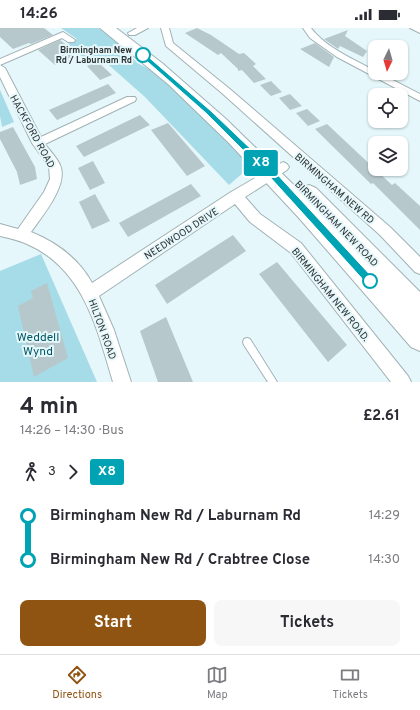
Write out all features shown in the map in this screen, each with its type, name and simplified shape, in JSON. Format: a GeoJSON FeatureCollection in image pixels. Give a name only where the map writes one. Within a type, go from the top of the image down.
{"type":"FeatureCollection","features":[{"type":"Feature","properties":{"kind":"highway","name":"BIRMINGHAM NEW ROAD"},"geometry":{"type":"LineString","coordinates":[[126,31],[209,112],[278,170],[420,310]]}},
{"type":"Feature","properties":{"kind":"highway","name":"BIRMINGHAM NEW ROAD"},"geometry":{"type":"LineString","coordinates":[[278,170],[326,231],[420,338]]}},
{"type":"Feature","properties":{"kind":"street","name":"BIRMINGHAM NEW RD"},"geometry":{"type":"LineString","coordinates":[[165,28],[169,44],[227,92],[385,231],[420,266]]}},
{"type":"Feature","properties":{"kind":"street"},"geometry":{"type":"LineString","coordinates":[[307,28],[313,38],[332,50],[420,98]]}},
{"type":"Feature","properties":{"kind":"street"},"geometry":{"type":"LineString","coordinates":[[414,28],[420,31]]}},
{"type":"Feature","properties":{"kind":"street"},"geometry":{"type":"LineString","coordinates":[[0,62],[63,35],[71,40]]}},
{"type":"Feature","properties":{"kind":"street","name":"HACKFORD ROAD"},"geometry":{"type":"LineString","coordinates":[[0,68],[38,143],[55,166],[56,179],[49,195],[22,235]]}},
{"type":"Feature","properties":{"kind":"street"},"geometry":{"type":"LineString","coordinates":[[38,143],[132,98]]}},
{"type":"Feature","properties":{"kind":"street","name":"NEEDWOOD DRIVE"},"geometry":{"type":"LineString","coordinates":[[90,293],[236,196],[278,170]]}},
{"type":"Feature","properties":{"kind":"street","name":"BIRMINGHAM NEW ROAD."},"geometry":{"type":"LineString","coordinates":[[236,196],[255,218],[296,248],[402,382]]}},
{"type":"Feature","properties":{"kind":"street","name":"HILTON ROAD"},"geometry":{"type":"LineString","coordinates":[[0,230],[22,235],[44,245],[65,259],[77,272],[90,293],[104,325],[122,382]]}},
{"type":"Feature","properties":{"kind":"lane"},"geometry":{"type":"LineString","coordinates":[[247,342],[273,382]]}},
{"type":"Feature","properties":{"kind":"green space"},"geometry":{"type":"Polygon","coordinates":[[[61,28],[98,28],[120,43],[137,63],[153,71],[193,107],[252,165],[229,185],[145,97],[102,59],[88,62],[68,44],[77,39],[61,28]]]}},
{"type":"Feature","properties":{"kind":"green space"},"geometry":{"type":"Polygon","coordinates":[[[0,90],[14,122],[2,127],[0,116],[0,90]]]}},
{"type":"Feature","properties":{"kind":"green space","name":"Weddell Wynd"},"geometry":{"type":"Polygon","coordinates":[[[41,254],[97,382],[0,382],[0,271],[41,254]]]}},
{"type":"Feature","properties":{"kind":"building"},"geometry":{"type":"Polygon","coordinates":[[[0,28],[44,28],[53,35],[31,44],[29,43],[13,49],[0,37],[0,28]]]}},
{"type":"Feature","properties":{"kind":"building"},"geometry":{"type":"Polygon","coordinates":[[[197,28],[211,35],[239,54],[244,53],[256,64],[253,66],[266,79],[254,83],[242,70],[238,71],[238,69],[221,53],[218,55],[185,33],[197,28]]]}},
{"type":"Feature","properties":{"kind":"building"},"geometry":{"type":"Polygon","coordinates":[[[348,30],[345,36],[367,51],[363,57],[340,46],[338,49],[324,39],[348,30]]]}},
{"type":"Feature","properties":{"kind":"building"},"geometry":{"type":"Polygon","coordinates":[[[60,40],[78,54],[55,65],[38,50],[60,40]]]}},
{"type":"Feature","properties":{"kind":"building"},"geometry":{"type":"Polygon","coordinates":[[[315,43],[334,57],[329,67],[300,49],[315,43]]]}},
{"type":"Feature","properties":{"kind":"building"},"geometry":{"type":"Polygon","coordinates":[[[98,62],[112,75],[100,80],[87,66],[98,62]]]}},
{"type":"Feature","properties":{"kind":"building"},"geometry":{"type":"Polygon","coordinates":[[[271,81],[282,92],[271,96],[260,85],[271,81]]]}},
{"type":"Feature","properties":{"kind":"building"},"geometry":{"type":"Polygon","coordinates":[[[108,84],[116,93],[57,120],[49,110],[108,84]]]}},
{"type":"Feature","properties":{"kind":"building"},"geometry":{"type":"Polygon","coordinates":[[[290,94],[302,106],[290,110],[279,98],[290,94]]]}},
{"type":"Feature","properties":{"kind":"building"},"geometry":{"type":"Polygon","coordinates":[[[307,109],[320,121],[308,126],[296,113],[307,109]]]}},
{"type":"Feature","properties":{"kind":"building"},"geometry":{"type":"Polygon","coordinates":[[[140,115],[150,125],[84,157],[76,146],[140,115]]]}},
{"type":"Feature","properties":{"kind":"building"},"geometry":{"type":"Polygon","coordinates":[[[168,123],[205,166],[187,176],[151,130],[168,123]]]}},
{"type":"Feature","properties":{"kind":"building"},"geometry":{"type":"Polygon","coordinates":[[[327,124],[368,162],[368,176],[382,176],[392,185],[395,183],[420,206],[420,230],[373,183],[371,184],[315,129],[327,124]]]}},
{"type":"Feature","properties":{"kind":"building"},"geometry":{"type":"Polygon","coordinates":[[[13,127],[35,167],[37,179],[20,185],[17,172],[0,139],[0,132],[13,127]]]}},
{"type":"Feature","properties":{"kind":"building"},"geometry":{"type":"Polygon","coordinates":[[[93,161],[105,183],[90,190],[78,168],[93,161]]]}},
{"type":"Feature","properties":{"kind":"building"},"geometry":{"type":"Polygon","coordinates":[[[191,184],[201,196],[128,237],[119,223],[191,184]]]}},
{"type":"Feature","properties":{"kind":"building"},"geometry":{"type":"Polygon","coordinates":[[[95,194],[110,221],[92,229],[79,202],[95,194]]]}},
{"type":"Feature","properties":{"kind":"building"},"geometry":{"type":"Polygon","coordinates":[[[233,235],[246,251],[167,304],[155,285],[233,235]]]}},
{"type":"Feature","properties":{"kind":"building"},"geometry":{"type":"Polygon","coordinates":[[[277,262],[347,345],[328,362],[259,274],[277,262]]]}},
{"type":"Feature","properties":{"kind":"building"},"geometry":{"type":"Polygon","coordinates":[[[47,283],[68,358],[34,377],[18,306],[33,298],[31,291],[47,283]]]}},
{"type":"Feature","properties":{"kind":"building"},"geometry":{"type":"Polygon","coordinates":[[[166,317],[193,382],[158,382],[140,331],[166,317]]]}},
{"type":"Feature","properties":{"kind":"bus line","name":"X8"},"geometry":{"type":"LineString","coordinates":[[143,55],[209,112],[272,174],[326,231],[370,281]]}},
{"type":"Feature","properties":{"kind":"place","name":"Birmingham New Rd / Laburnam Rd"},"geometry":{"type":"Point","coordinates":[143,55]}}]}
